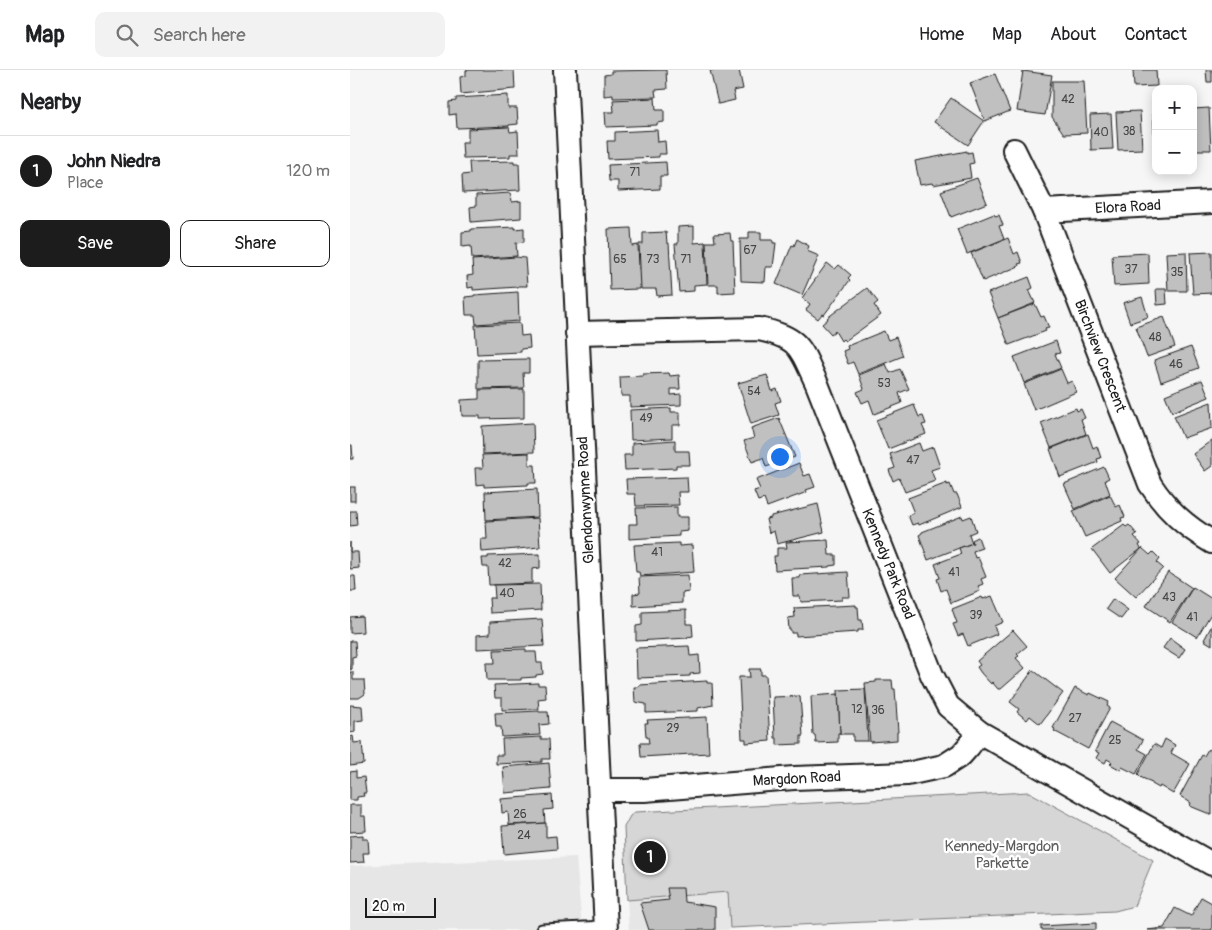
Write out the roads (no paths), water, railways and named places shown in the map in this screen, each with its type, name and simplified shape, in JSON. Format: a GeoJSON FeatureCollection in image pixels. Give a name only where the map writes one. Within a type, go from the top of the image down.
{"type":"FeatureCollection","features":[{"type":"Feature","properties":{"kind":"street","name":"Glendonwynne Road"},"geometry":{"type":"LineString","coordinates":[[565,70],[606,929]]}},
{"type":"Feature","properties":{"kind":"street","name":"Birchview Crescent"},"geometry":{"type":"LineString","coordinates":[[1014,150],[1044,211],[1150,484],[1162,502],[1178,519],[1212,542]]}},
{"type":"Feature","properties":{"kind":"street","name":"Elora Road"},"geometry":{"type":"LineString","coordinates":[[1044,211],[1212,202]]}},
{"type":"Feature","properties":{"kind":"street","name":"Kennedy Park Road"},"geometry":{"type":"LineString","coordinates":[[578,333],[759,329],[781,334],[798,345],[817,384],[932,675],[948,706],[979,732],[1212,864]]}},
{"type":"Feature","properties":{"kind":"street","name":"Margdon Road"},"geometry":{"type":"LineString","coordinates":[[600,790],[644,790],[794,778],[907,774],[944,766],[965,751],[979,732]]}},
{"type":"Feature","properties":{"kind":"lane"},"geometry":{"type":"LineString","coordinates":[[542,930],[606,929]]}},
{"type":"Feature","properties":{"kind":"place","name":"John Niedra"},"geometry":{"type":"Point","coordinates":[650,857]}},
{"type":"Feature","properties":{"kind":"park label","name":"Kennedy-Margdon Parkette"},"geometry":{"type":"Point","coordinates":[1002,854]}}]}
